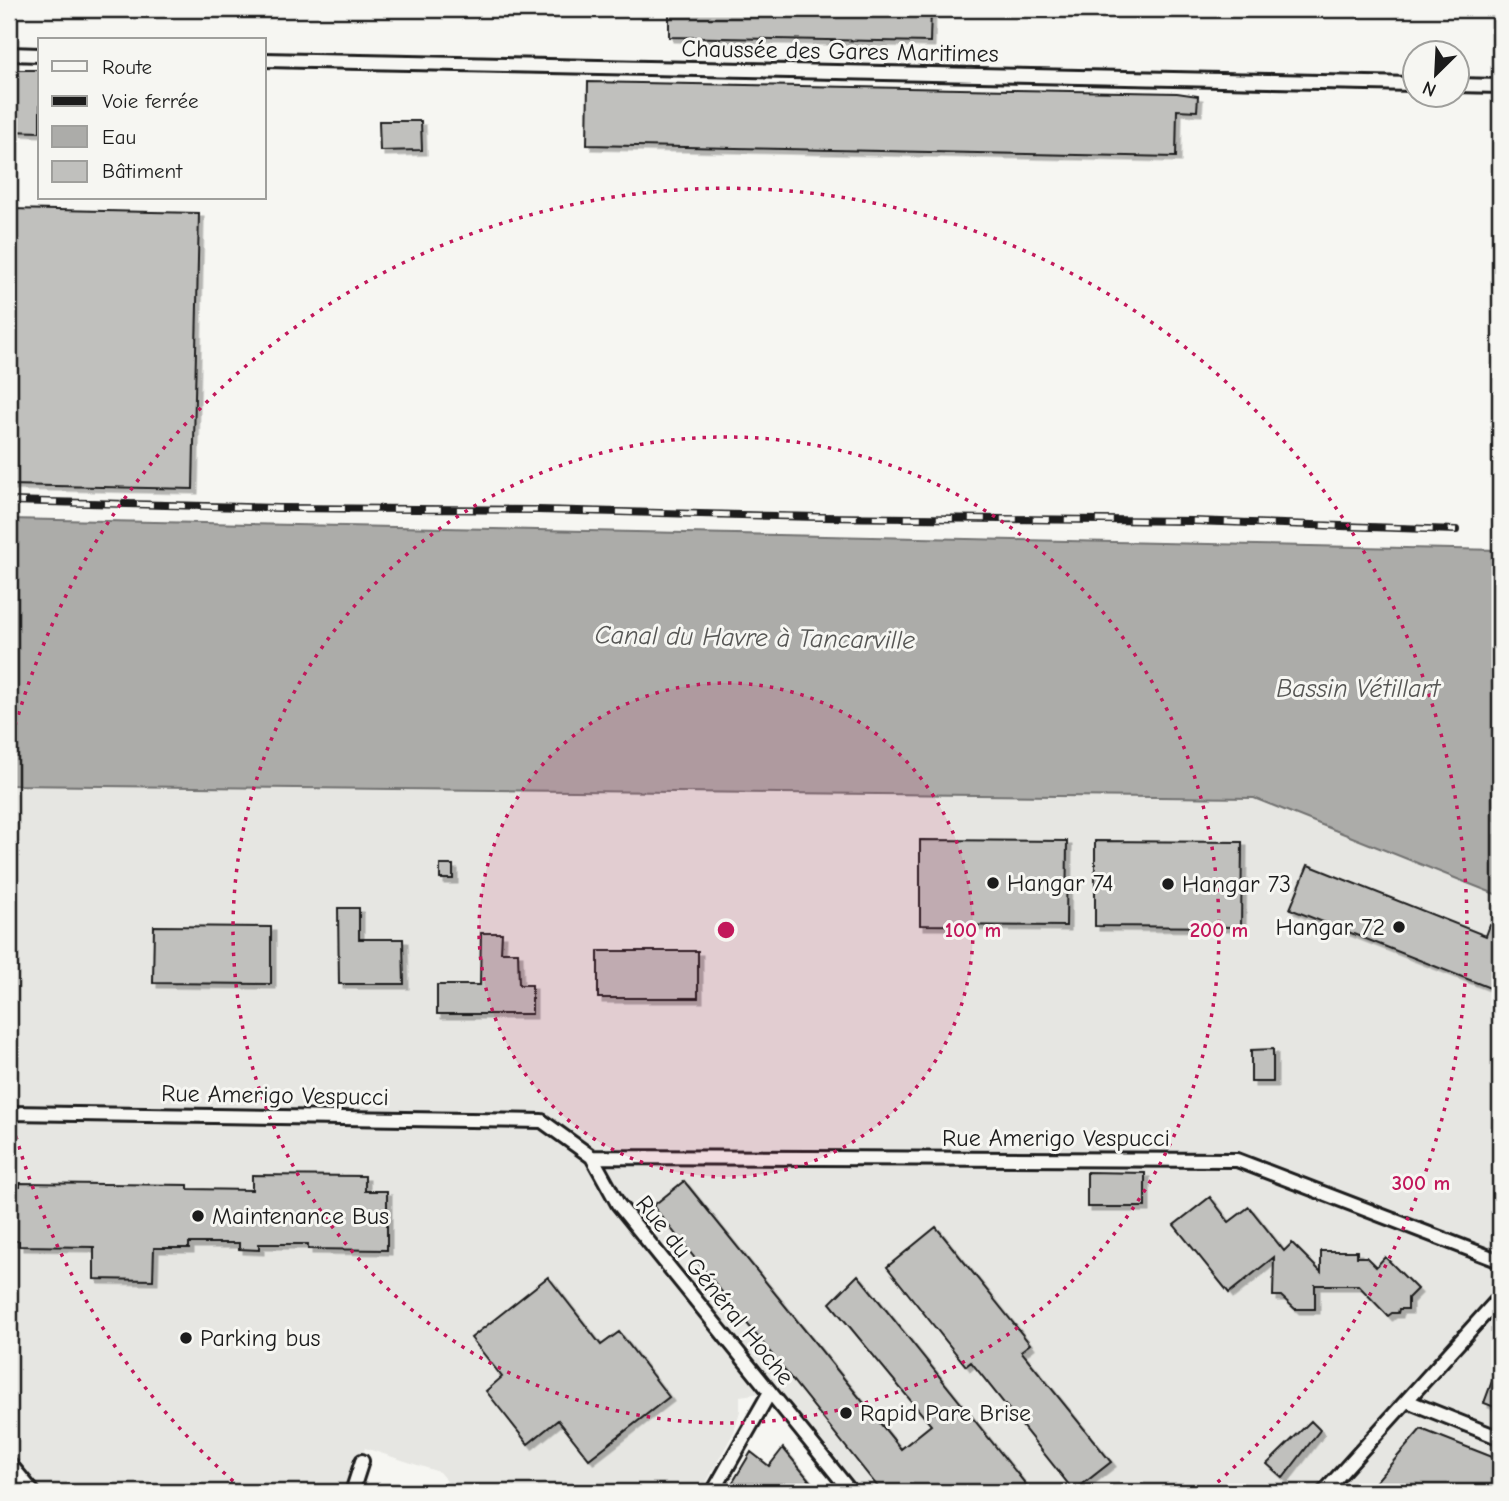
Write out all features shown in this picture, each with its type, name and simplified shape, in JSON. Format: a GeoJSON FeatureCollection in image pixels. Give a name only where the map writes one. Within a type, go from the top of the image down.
{"type":"FeatureCollection","features":[{"type":"Feature","properties":{"kind":"street"},"geometry":{"type":"LineString","coordinates":[[9,54],[38,55]]}},
{"type":"Feature","properties":{"kind":"street","name":"Chaussée des Gares Maritimes"},"geometry":{"type":"LineString","coordinates":[[266,60],[1400,84]]}},
{"type":"Feature","properties":{"kind":"street"},"geometry":{"type":"LineString","coordinates":[[1470,85],[1500,86]]}},
{"type":"Feature","properties":{"kind":"street","name":"Rue Amerigo Vespucci"},"geometry":{"type":"LineString","coordinates":[[9,1113],[542,1121]]}},
{"type":"Feature","properties":{"kind":"street","name":"Rue du Général Hoche"},"geometry":{"type":"LineString","coordinates":[[542,1121],[592,1157],[618,1204],[851,1492]]}},
{"type":"Feature","properties":{"kind":"street","name":"Rue Amerigo Vespucci"},"geometry":{"type":"LineString","coordinates":[[592,1157],[1237,1160],[1500,1261]]}},
{"type":"Feature","properties":{"kind":"street"},"geometry":{"type":"LineString","coordinates":[[1324,1492],[1500,1297]]}},
{"type":"Feature","properties":{"kind":"street"},"geometry":{"type":"LineString","coordinates":[[713,1492],[770,1392]]}},
{"type":"Feature","properties":{"kind":"street"},"geometry":{"type":"LineString","coordinates":[[1407,1401],[1500,1438]]}},
{"type":"Feature","properties":{"kind":"street"},"geometry":{"type":"LineString","coordinates":[[352,1492],[362,1461]]}},
{"type":"Feature","properties":{"kind":"street"},"geometry":{"type":"LineString","coordinates":[[9,1463],[33,1492]]}},
{"type":"Feature","properties":{"kind":"shaded area"},"geometry":{"type":"Polygon","coordinates":[[[9,785],[1254,798],[1500,896],[1500,1492],[851,1492],[770,1392],[740,1396],[740,1411],[734,1432],[701,1492],[456,1492],[439,1472],[365,1448],[352,1492],[9,1492],[9,785]]]}},
{"type":"Feature","properties":{"kind":"water","name":"Bassin Vétillart"},"geometry":{"type":"Polygon","coordinates":[[[9,519],[1500,550],[1500,896],[1254,798],[9,785],[9,519]]]}},
{"type":"Feature","properties":{"kind":"building"},"geometry":{"type":"Polygon","coordinates":[[[669,9],[931,9],[930,42],[669,37],[669,9]]]}},
{"type":"Feature","properties":{"kind":"building"},"geometry":{"type":"Polygon","coordinates":[[[9,70],[38,70],[38,132],[9,131],[9,70]]]}},
{"type":"Feature","properties":{"kind":"building"},"geometry":{"type":"Polygon","coordinates":[[[588,82],[1177,93],[1198,96],[1197,111],[1177,110],[1176,157],[587,145],[588,82]]]}},
{"type":"Feature","properties":{"kind":"building"},"geometry":{"type":"Polygon","coordinates":[[[379,121],[421,121],[422,150],[380,151],[379,121]]]}},
{"type":"Feature","properties":{"kind":"building"},"geometry":{"type":"Polygon","coordinates":[[[9,209],[199,213],[193,489],[9,485],[9,209]]]}},
{"type":"Feature","properties":{"kind":"building","name":"Hangar 74"},"geometry":{"type":"Polygon","coordinates":[[[920,840],[1067,841],[1066,926],[920,925],[920,840]]]}},
{"type":"Feature","properties":{"kind":"building","name":"Hangar 73"},"geometry":{"type":"Polygon","coordinates":[[[1095,841],[1242,842],[1241,927],[1095,926],[1095,841]]]}},
{"type":"Feature","properties":{"kind":"building"},"geometry":{"type":"Polygon","coordinates":[[[440,865],[453,865],[453,879],[440,879],[440,865]]]}},
{"type":"Feature","properties":{"kind":"building","name":"Hangar 72"},"geometry":{"type":"Polygon","coordinates":[[[1308,865],[1486,936],[1490,925],[1500,929],[1500,963],[1490,988],[1290,909],[1308,865]]]}},
{"type":"Feature","properties":{"kind":"building"},"geometry":{"type":"Polygon","coordinates":[[[338,908],[359,908],[359,939],[403,939],[404,984],[339,984],[338,908]]]}},
{"type":"Feature","properties":{"kind":"building"},"geometry":{"type":"Polygon","coordinates":[[[154,926],[271,927],[271,984],[153,983],[154,926]]]}},
{"type":"Feature","properties":{"kind":"building"},"geometry":{"type":"Polygon","coordinates":[[[481,933],[502,933],[501,952],[518,952],[519,985],[532,985],[532,1014],[437,1014],[437,985],[480,985],[481,933]]]}},
{"type":"Feature","properties":{"kind":"building"},"geometry":{"type":"Polygon","coordinates":[[[598,951],[698,951],[698,998],[598,998],[598,951]]]}},
{"type":"Feature","properties":{"kind":"building"},"geometry":{"type":"Polygon","coordinates":[[[1273,1049],[1273,1082],[1251,1082],[1251,1050],[1273,1049]]]}},
{"type":"Feature","properties":{"kind":"building"},"geometry":{"type":"Polygon","coordinates":[[[1087,1172],[1145,1173],[1145,1207],[1087,1207],[1087,1172]]]}},
{"type":"Feature","properties":{"kind":"building","name":"Maintenance Bus"},"geometry":{"type":"Polygon","coordinates":[[[252,1175],[365,1176],[365,1191],[387,1191],[387,1250],[308,1249],[308,1244],[259,1244],[259,1250],[239,1249],[239,1243],[189,1243],[189,1248],[154,1248],[153,1280],[94,1279],[94,1247],[19,1246],[19,1241],[9,1241],[9,1187],[20,1187],[20,1183],[188,1185],[188,1189],[252,1190],[252,1175]]]}},
{"type":"Feature","properties":{"kind":"building"},"geometry":{"type":"Polygon","coordinates":[[[684,1181],[901,1449],[931,1425],[830,1303],[858,1275],[1032,1492],[882,1492],[653,1206],[684,1181]]]}},
{"type":"Feature","properties":{"kind":"building"},"geometry":{"type":"Polygon","coordinates":[[[1210,1197],[1229,1222],[1249,1207],[1284,1251],[1292,1243],[1321,1272],[1321,1251],[1357,1251],[1357,1257],[1366,1257],[1376,1267],[1385,1257],[1417,1289],[1408,1298],[1408,1309],[1399,1309],[1398,1313],[1388,1316],[1358,1285],[1315,1285],[1315,1309],[1295,1309],[1281,1296],[1273,1296],[1274,1257],[1229,1293],[1174,1225],[1210,1197]]]}},
{"type":"Feature","properties":{"kind":"building"},"geometry":{"type":"Polygon","coordinates":[[[936,1227],[1030,1344],[1021,1351],[1111,1462],[1074,1491],[971,1362],[966,1366],[887,1267],[936,1227]]]}},
{"type":"Feature","properties":{"kind":"building"},"geometry":{"type":"Polygon","coordinates":[[[548,1277],[601,1345],[619,1332],[669,1397],[589,1459],[558,1420],[528,1444],[486,1391],[502,1377],[471,1338],[548,1277]]]}},
{"type":"Feature","properties":{"kind":"building"},"geometry":{"type":"Polygon","coordinates":[[[1500,1362],[1500,1409],[1484,1403],[1500,1362]]]}},
{"type":"Feature","properties":{"kind":"building"},"geometry":{"type":"Polygon","coordinates":[[[1311,1421],[1320,1430],[1283,1478],[1267,1464],[1311,1421]]]}},
{"type":"Feature","properties":{"kind":"building"},"geometry":{"type":"Polygon","coordinates":[[[1421,1429],[1500,1460],[1500,1492],[1367,1492],[1421,1429]]]}},
{"type":"Feature","properties":{"kind":"building"},"geometry":{"type":"Polygon","coordinates":[[[783,1448],[819,1492],[727,1492],[751,1452],[769,1466],[783,1448]]]}},
{"type":"Feature","properties":{"kind":"railway"},"geometry":{"type":"LineString","coordinates":[[9,501],[279,508],[1193,521],[1456,530]]}},
{"type":"Feature","properties":{"kind":"place","name":"Hangar 74"},"geometry":{"type":"Point","coordinates":[993,883]}},
{"type":"Feature","properties":{"kind":"place","name":"Hangar 73"},"geometry":{"type":"Point","coordinates":[1168,884]}},
{"type":"Feature","properties":{"kind":"place","name":"Hangar 72"},"geometry":{"type":"Point","coordinates":[1399,927]}},
{"type":"Feature","properties":{"kind":"place","name":"Maintenance Bus"},"geometry":{"type":"Point","coordinates":[198,1216]}},
{"type":"Feature","properties":{"kind":"place","name":"Parking bus"},"geometry":{"type":"Point","coordinates":[186,1338]}},
{"type":"Feature","properties":{"kind":"place","name":"Rapid Pare Brise"},"geometry":{"type":"Point","coordinates":[846,1413]}},
{"type":"Feature","properties":{"kind":"water label","name":"Canal du Havre à Tancarville"},"geometry":{"type":"Point","coordinates":[755,637]}}]}
